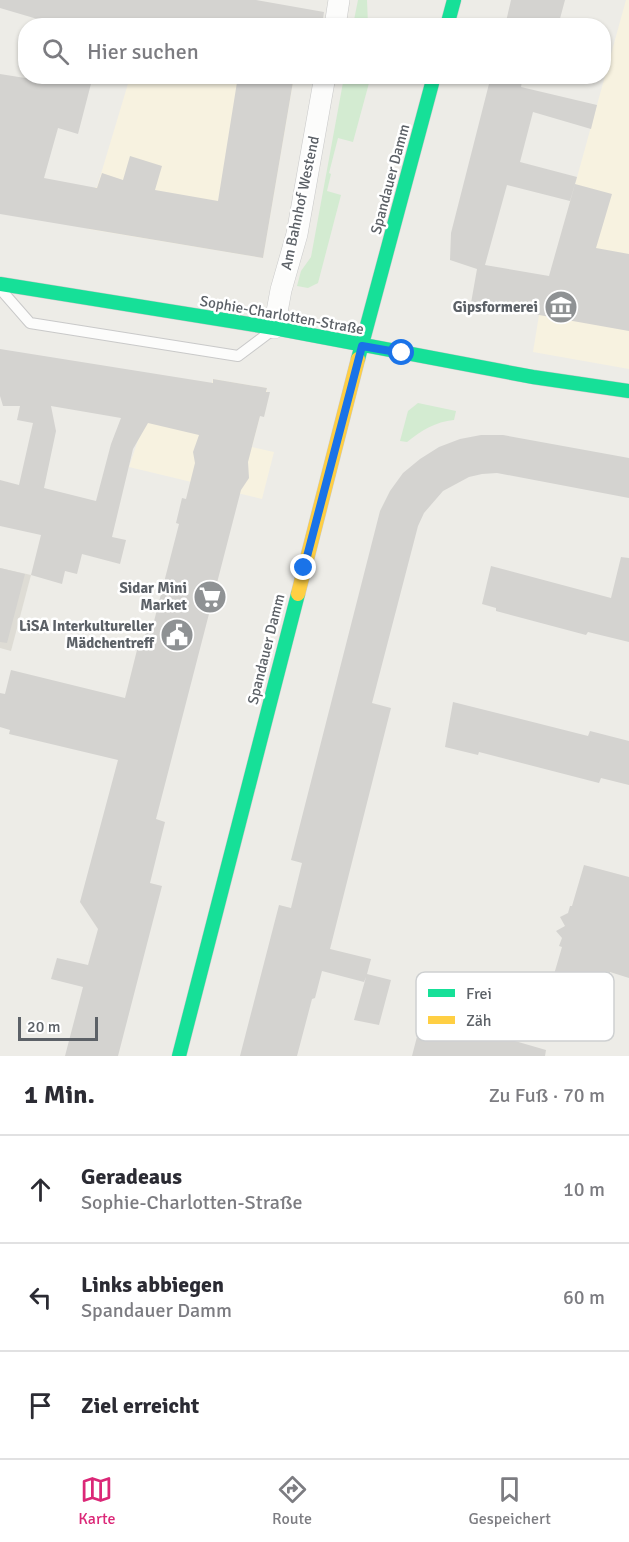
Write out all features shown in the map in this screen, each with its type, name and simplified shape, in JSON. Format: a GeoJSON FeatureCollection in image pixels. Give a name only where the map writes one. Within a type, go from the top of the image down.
{"type":"FeatureCollection","features":[{"type":"Feature","properties":{"kind":"main road"},"geometry":{"type":"LineString","coordinates":[[449,18],[454,0]]}},
{"type":"Feature","properties":{"kind":"main road","name":"Spandauer Damm"},"geometry":{"type":"LineString","coordinates":[[179,1056],[432,84]]}},
{"type":"Feature","properties":{"kind":"main road","name":"Sophie-Charlotten-Straße"},"geometry":{"type":"LineString","coordinates":[[0,286],[274,328],[533,377],[629,391]]}},
{"type":"Feature","properties":{"kind":"street"},"geometry":{"type":"LineString","coordinates":[[336,18],[339,0]]}},
{"type":"Feature","properties":{"kind":"street","name":"Am Bahnhof Westend"},"geometry":{"type":"LineString","coordinates":[[274,328],[281,290],[297,234],[325,84]]}},
{"type":"Feature","properties":{"kind":"lane"},"geometry":{"type":"LineString","coordinates":[[0,286],[30,322],[238,356],[274,328]]}},
{"type":"Feature","properties":{"kind":"shaded area"},"geometry":{"type":"Polygon","coordinates":[[[626,0],[629,0],[629,369],[533,352],[539,315],[603,84],[611,84],[611,54],[626,0]]]}},
{"type":"Feature","properties":{"kind":"shaded area"},"geometry":{"type":"Polygon","coordinates":[[[128,84],[293,84],[263,258],[88,229],[95,187],[97,187],[128,84]]]}},
{"type":"Feature","properties":{"kind":"shaded area"},"geometry":{"type":"Polygon","coordinates":[[[213,379],[267,388],[267,392],[270,392],[260,416],[252,447],[274,452],[262,499],[129,467],[144,422],[212,383],[213,379]]]}},
{"type":"Feature","properties":{"kind":"shaded area"},"geometry":{"type":"Polygon","coordinates":[[[0,568],[31,575],[11,651],[0,648],[0,568]]]}},
{"type":"Feature","properties":{"kind":"green space"},"geometry":{"type":"Polygon","coordinates":[[[358,0],[367,0],[368,18],[354,18],[358,0]]]}},
{"type":"Feature","properties":{"kind":"green space"},"geometry":{"type":"Polygon","coordinates":[[[343,84],[369,84],[353,142],[338,138],[329,173],[331,174],[327,191],[341,195],[318,283],[308,288],[297,286],[301,271],[311,257],[343,84]]]}},
{"type":"Feature","properties":{"kind":"green space"},"geometry":{"type":"Polygon","coordinates":[[[418,403],[456,411],[454,420],[429,427],[407,442],[400,441],[408,411],[418,403]]]}},
{"type":"Feature","properties":{"kind":"building"},"geometry":{"type":"Polygon","coordinates":[[[0,0],[256,0],[324,12],[323,18],[34,18],[0,8],[0,0]]]}},
{"type":"Feature","properties":{"kind":"building"},"geometry":{"type":"Polygon","coordinates":[[[511,0],[565,0],[560,18],[507,18],[511,0]]]}},
{"type":"Feature","properties":{"kind":"building"},"geometry":{"type":"Polygon","coordinates":[[[0,74],[18,77],[18,84],[91,84],[78,134],[58,128],[44,178],[97,188],[102,173],[123,180],[130,156],[162,166],[155,190],[218,201],[237,84],[293,84],[263,258],[0,214],[0,74]]]}},
{"type":"Feature","properties":{"kind":"building"},"geometry":{"type":"Polygon","coordinates":[[[489,84],[522,84],[521,87],[597,105],[591,129],[533,112],[520,162],[577,177],[570,201],[507,185],[485,265],[549,276],[575,184],[612,194],[596,248],[629,254],[629,331],[471,303],[477,269],[450,260],[451,233],[489,84]]]}},
{"type":"Feature","properties":{"kind":"building"},"geometry":{"type":"Polygon","coordinates":[[[0,349],[213,383],[213,379],[267,388],[266,392],[270,392],[264,417],[260,416],[248,462],[249,478],[241,490],[156,819],[165,822],[150,883],[162,886],[118,1056],[65,1056],[83,987],[51,979],[57,958],[88,965],[98,929],[80,902],[118,760],[9,734],[10,730],[0,727],[0,693],[5,694],[11,670],[125,698],[137,650],[142,648],[147,628],[152,629],[179,524],[176,523],[182,498],[186,499],[195,463],[193,452],[199,435],[148,423],[133,449],[112,537],[126,540],[120,564],[82,554],[77,574],[65,571],[62,584],[31,575],[41,535],[0,526],[0,480],[19,485],[33,423],[17,420],[20,406],[3,406],[0,396],[0,349]],[[51,406],[56,431],[44,488],[96,501],[111,444],[121,418],[51,406]]]}},
{"type":"Feature","properties":{"kind":"building"},"geometry":{"type":"Polygon","coordinates":[[[481,435],[503,435],[629,458],[629,498],[497,473],[482,474],[469,477],[443,491],[424,513],[418,526],[372,703],[391,708],[330,949],[371,959],[367,974],[391,980],[379,1025],[354,1020],[366,977],[364,982],[322,971],[297,1056],[240,1056],[279,905],[291,908],[302,863],[291,860],[380,511],[390,491],[403,473],[420,459],[439,447],[460,439],[481,435]]]}},
{"type":"Feature","properties":{"kind":"building"},"geometry":{"type":"Polygon","coordinates":[[[621,557],[629,558],[629,642],[588,632],[586,635],[496,611],[496,608],[482,604],[491,566],[611,598],[621,557]]]}},
{"type":"Feature","properties":{"kind":"building"},"geometry":{"type":"Polygon","coordinates":[[[0,568],[25,574],[7,643],[0,642],[0,568]]]}},
{"type":"Feature","properties":{"kind":"building"},"geometry":{"type":"Polygon","coordinates":[[[453,702],[588,736],[590,731],[629,741],[629,785],[601,778],[599,783],[479,752],[478,755],[445,747],[453,702]]]}},
{"type":"Feature","properties":{"kind":"building"},"geometry":{"type":"Polygon","coordinates":[[[584,865],[629,877],[629,978],[614,972],[555,972],[562,947],[559,946],[562,938],[556,931],[565,926],[560,917],[568,913],[584,865]]]}},
{"type":"Feature","properties":{"kind":"building"},"geometry":{"type":"Polygon","coordinates":[[[416,1041],[515,1041],[546,1050],[545,1056],[412,1056],[416,1041]]]}},
{"type":"Feature","properties":{"kind":"traffic: fast"},"geometry":{"type":"LineString","coordinates":[[449,18],[454,0]]}},
{"type":"Feature","properties":{"kind":"traffic: fast"},"geometry":{"type":"LineString","coordinates":[[358,359],[432,84]]}},
{"type":"Feature","properties":{"kind":"traffic: fast"},"geometry":{"type":"LineString","coordinates":[[0,284],[274,328],[533,377],[629,391]]}},
{"type":"Feature","properties":{"kind":"traffic: fast"},"geometry":{"type":"LineString","coordinates":[[179,1056],[298,594]]}},
{"type":"Feature","properties":{"kind":"traffic: slow"},"geometry":{"type":"LineString","coordinates":[[298,594],[358,359]]}},
{"type":"Feature","properties":{"kind":"place","name":"Gipsformerei"},"geometry":{"type":"Point","coordinates":[561,307]}},
{"type":"Feature","properties":{"kind":"place","name":"Sidar Mini Market"},"geometry":{"type":"Point","coordinates":[210,597]}},
{"type":"Feature","properties":{"kind":"place","name":"LiSA Interkultureller Mädchentreff"},"geometry":{"type":"Point","coordinates":[177,635]}},
{"type":"Feature","properties":{"kind":"route"},"geometry":{"type":"LineString","coordinates":[[304,568],[362,346],[402,353]]}}]}
